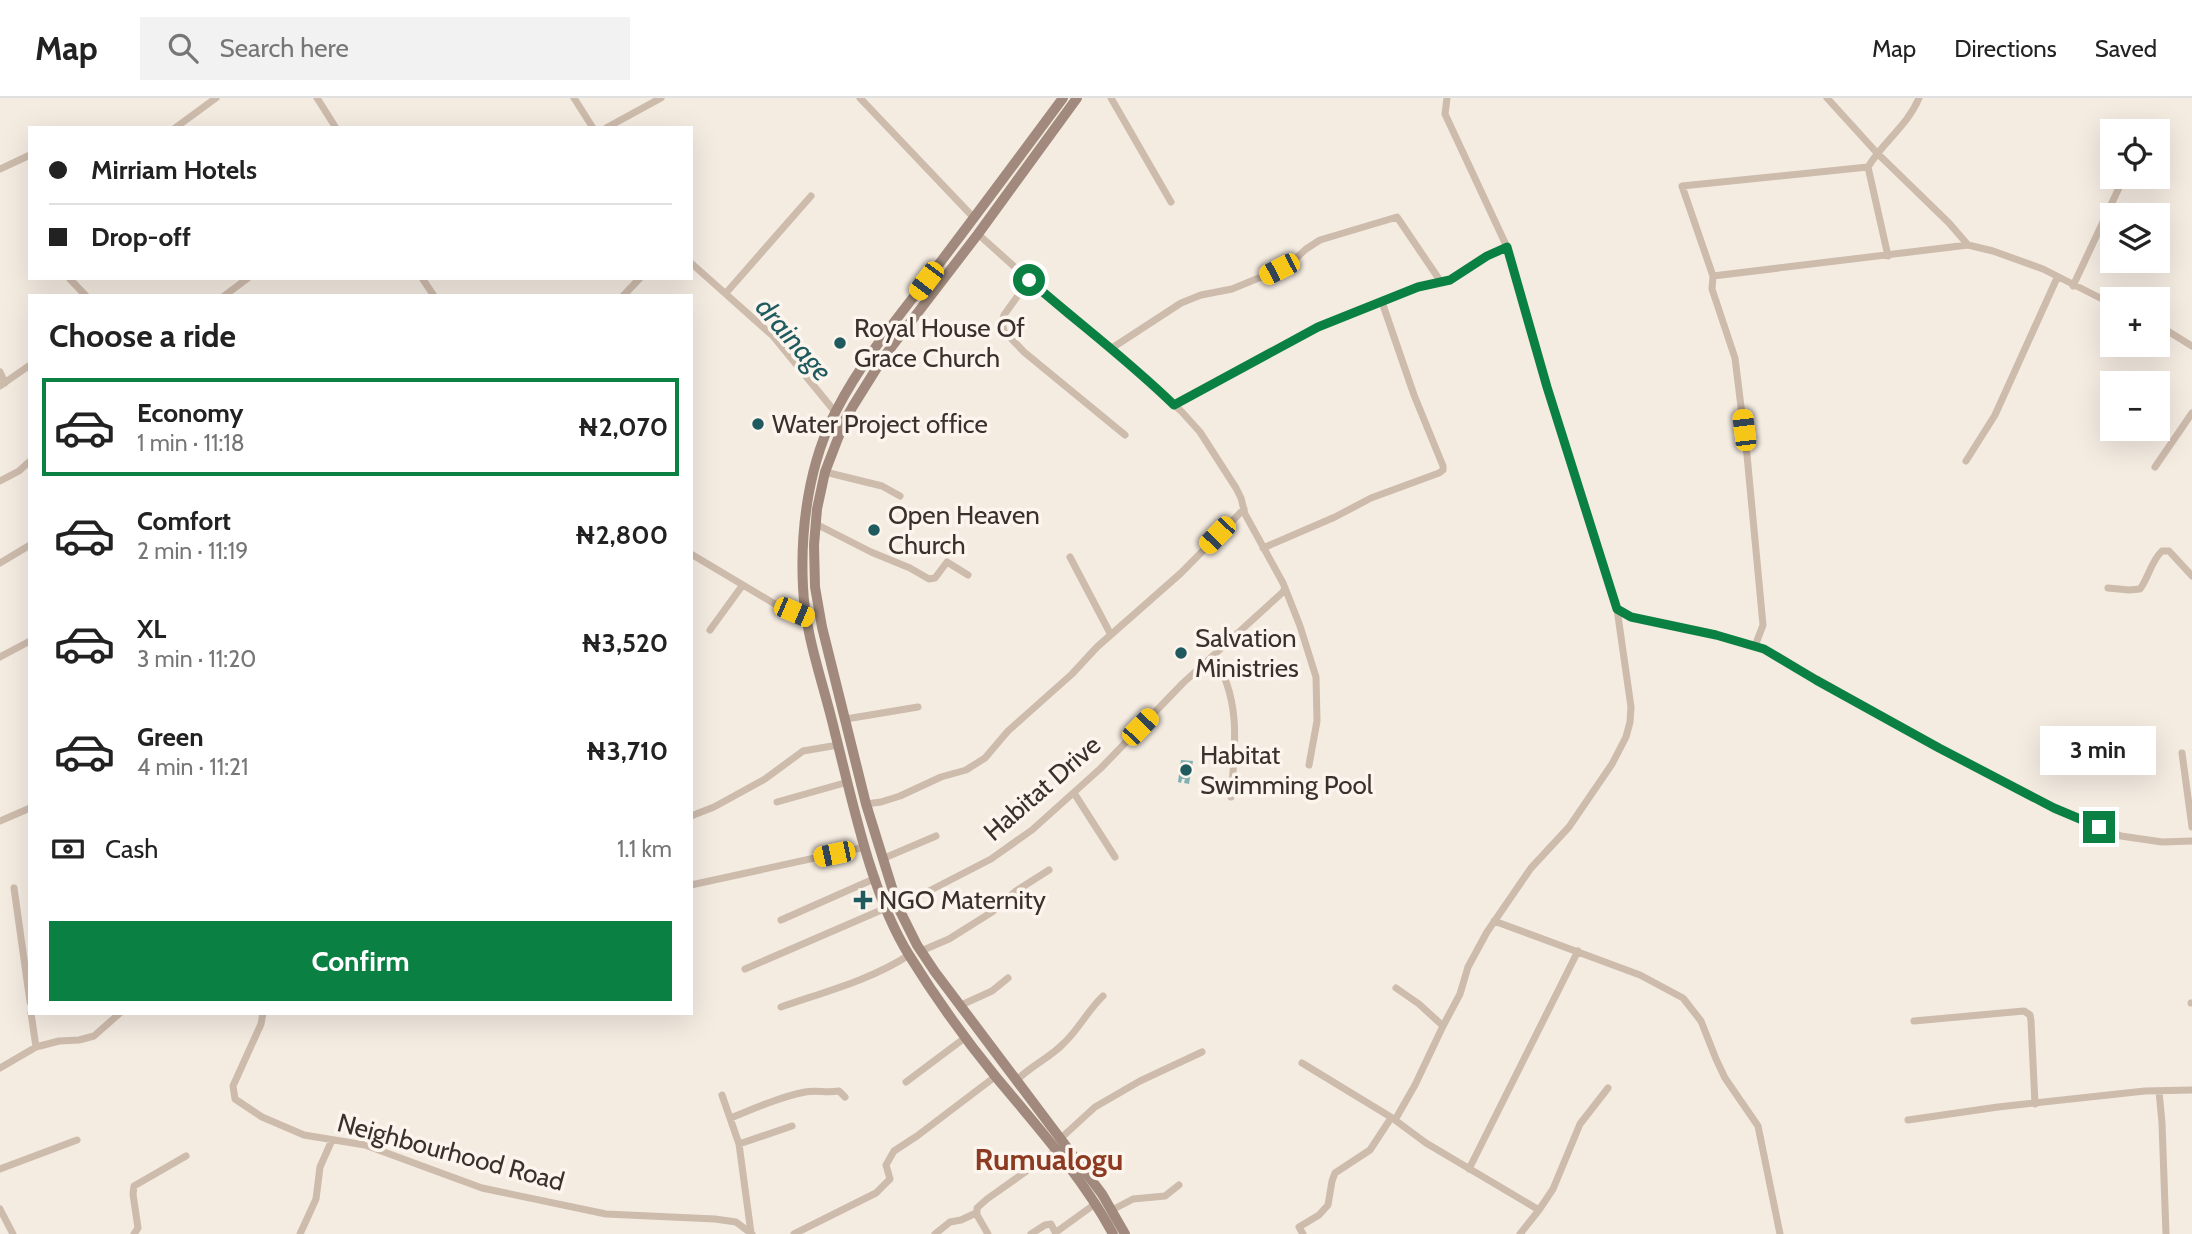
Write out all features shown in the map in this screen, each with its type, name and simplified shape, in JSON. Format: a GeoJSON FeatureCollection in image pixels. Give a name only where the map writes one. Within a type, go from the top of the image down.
{"type":"FeatureCollection","features":[{"type":"Feature","properties":{"kind":"main road"},"geometry":{"type":"LineString","coordinates":[[1063,98],[872,352],[835,412],[821,449],[807,508],[803,588],[807,618],[838,745],[865,847],[886,908],[909,955],[966,1037],[1095,1204],[1113,1234]]}},
{"type":"Feature","properties":{"kind":"main road"},"geometry":{"type":"LineString","coordinates":[[1077,98],[883,358],[845,420],[825,472],[817,509],[815,587],[822,627],[866,804],[898,906],[921,951],[959,1006],[1112,1210],[1125,1234]]}},
{"type":"Feature","properties":{"kind":"street"},"geometry":{"type":"LineString","coordinates":[[178,126],[216,98]]}},
{"type":"Feature","properties":{"kind":"street"},"geometry":{"type":"LineString","coordinates":[[317,98],[332,126]]}},
{"type":"Feature","properties":{"kind":"street"},"geometry":{"type":"LineString","coordinates":[[574,98],[592,126]]}},
{"type":"Feature","properties":{"kind":"street"},"geometry":{"type":"LineString","coordinates":[[610,126],[661,98]]}},
{"type":"Feature","properties":{"kind":"street"},"geometry":{"type":"LineString","coordinates":[[860,98],[974,218]]}},
{"type":"Feature","properties":{"kind":"street"},"geometry":{"type":"LineString","coordinates":[[1111,98],[1171,202]]}},
{"type":"Feature","properties":{"kind":"street"},"geometry":{"type":"LineString","coordinates":[[1301,1231],[1328,1205],[1335,1173],[1370,1150],[1415,1085],[1460,994],[1468,967],[1494,921],[1531,868],[1584,807],[1612,764],[1626,737],[1630,722],[1631,707],[1617,609],[1547,387],[1507,247],[1446,114],[1447,98]]}},
{"type":"Feature","properties":{"kind":"street"},"geometry":{"type":"LineString","coordinates":[[1827,98],[1877,153],[1949,223],[1968,246]]}},
{"type":"Feature","properties":{"kind":"street"},"geometry":{"type":"LineString","coordinates":[[1888,256],[1868,167],[1903,124],[1919,98]]}},
{"type":"Feature","properties":{"kind":"street"},"geometry":{"type":"LineString","coordinates":[[0,169],[28,156]]}},
{"type":"Feature","properties":{"kind":"street"},"geometry":{"type":"LineString","coordinates":[[1755,646],[1763,625],[1748,455],[1735,358],[1712,289],[1713,276],[1682,186],[1868,167]]}},
{"type":"Feature","properties":{"kind":"street"},"geometry":{"type":"LineString","coordinates":[[2073,286],[2118,189]]}},
{"type":"Feature","properties":{"kind":"street"},"geometry":{"type":"LineString","coordinates":[[726,293],[811,196]]}},
{"type":"Feature","properties":{"kind":"street"},"geometry":{"type":"LineString","coordinates":[[1112,348],[1181,303],[1201,295],[1232,289],[1266,275],[1292,262],[1320,240],[1397,217],[1441,282]]}},
{"type":"Feature","properties":{"kind":"street"},"geometry":{"type":"LineString","coordinates":[[978,234],[1067,314],[1112,348],[1174,405],[1200,432],[1236,488],[1263,548],[1285,588],[1316,677],[1317,721],[1309,765]]}},
{"type":"Feature","properties":{"kind":"street"},"geometry":{"type":"LineString","coordinates":[[1713,276],[1968,246],[1993,251],[2043,270],[2100,298]]}},
{"type":"Feature","properties":{"kind":"street"},"geometry":{"type":"LineString","coordinates":[[1174,405],[1318,327],[1418,287],[1450,280],[1487,256],[1507,247]]}},
{"type":"Feature","properties":{"kind":"street"},"geometry":{"type":"LineString","coordinates":[[693,265],[773,336],[835,412],[845,420]]}},
{"type":"Feature","properties":{"kind":"street"},"geometry":{"type":"LineString","coordinates":[[1966,461],[1995,415],[2057,278]]}},
{"type":"Feature","properties":{"kind":"street"},"geometry":{"type":"LineString","coordinates":[[71,280],[84,294]]}},
{"type":"Feature","properties":{"kind":"street"},"geometry":{"type":"LineString","coordinates":[[227,294],[245,280]]}},
{"type":"Feature","properties":{"kind":"street"},"geometry":{"type":"LineString","coordinates":[[625,294],[638,280]]}},
{"type":"Feature","properties":{"kind":"street"},"geometry":{"type":"LineString","coordinates":[[1029,280],[1004,315],[1004,331],[1024,352],[1125,435]]}},
{"type":"Feature","properties":{"kind":"street"},"geometry":{"type":"LineString","coordinates":[[1263,548],[1335,517],[1371,498],[1443,470],[1382,302]]}},
{"type":"Feature","properties":{"kind":"street"},"geometry":{"type":"LineString","coordinates":[[2170,332],[2192,346]]}},
{"type":"Feature","properties":{"kind":"street"},"geometry":{"type":"LineString","coordinates":[[0,372],[3,384],[28,366]]}},
{"type":"Feature","properties":{"kind":"street"},"geometry":{"type":"LineString","coordinates":[[2155,467],[2192,413]]}},
{"type":"Feature","properties":{"kind":"street"},"geometry":{"type":"LineString","coordinates":[[0,481],[28,463]]}},
{"type":"Feature","properties":{"kind":"street"},"geometry":{"type":"LineString","coordinates":[[825,472],[882,486],[900,496]]}},
{"type":"Feature","properties":{"kind":"street"},"geometry":{"type":"LineString","coordinates":[[866,804],[900,796],[941,777],[966,770],[985,758],[1008,731],[1190,564],[1244,509]]}},
{"type":"Feature","properties":{"kind":"street"},"geometry":{"type":"LineString","coordinates":[[816,524],[929,579],[936,578],[947,562],[968,575]]}},
{"type":"Feature","properties":{"kind":"street"},"geometry":{"type":"LineString","coordinates":[[0,563],[28,546]]}},
{"type":"Feature","properties":{"kind":"street"},"geometry":{"type":"LineString","coordinates":[[2108,588],[2140,589],[2162,551],[2169,551],[2192,576]]}},
{"type":"Feature","properties":{"kind":"street"},"geometry":{"type":"LineString","coordinates":[[693,555],[780,607],[807,618]]}},
{"type":"Feature","properties":{"kind":"street"},"geometry":{"type":"LineString","coordinates":[[1070,557],[1111,635]]}},
{"type":"Feature","properties":{"kind":"street"},"geometry":{"type":"LineString","coordinates":[[710,630],[742,586]]}},
{"type":"Feature","properties":{"kind":"street","name":"Habitat Drive"},"geometry":{"type":"LineString","coordinates":[[898,906],[991,859],[1032,830],[1101,768],[1183,683],[1285,588]]}},
{"type":"Feature","properties":{"kind":"street"},"geometry":{"type":"LineString","coordinates":[[1617,609],[1631,617],[1716,635],[1764,649],[1939,748],[2054,808],[2121,836],[2162,842],[2192,841]]}},
{"type":"Feature","properties":{"kind":"street"},"geometry":{"type":"LineString","coordinates":[[0,657],[28,642]]}},
{"type":"Feature","properties":{"kind":"street"},"geometry":{"type":"LineString","coordinates":[[1213,656],[1226,678],[1233,705],[1235,742],[1231,797]]}},
{"type":"Feature","properties":{"kind":"street"},"geometry":{"type":"LineString","coordinates":[[846,719],[918,707]]}},
{"type":"Feature","properties":{"kind":"street"},"geometry":{"type":"LineString","coordinates":[[693,815],[765,779],[803,751],[838,745]]}},
{"type":"Feature","properties":{"kind":"street"},"geometry":{"type":"LineString","coordinates":[[2182,752],[2192,827]]}},
{"type":"Feature","properties":{"kind":"street"},"geometry":{"type":"LineString","coordinates":[[778,802],[848,782]]}},
{"type":"Feature","properties":{"kind":"street"},"geometry":{"type":"LineString","coordinates":[[1074,793],[1115,858]]}},
{"type":"Feature","properties":{"kind":"street"},"geometry":{"type":"LineString","coordinates":[[0,821],[28,809]]}},
{"type":"Feature","properties":{"kind":"street"},"geometry":{"type":"LineString","coordinates":[[882,859],[936,836]]}},
{"type":"Feature","properties":{"kind":"street"},"geometry":{"type":"LineString","coordinates":[[693,885],[865,847]]}},
{"type":"Feature","properties":{"kind":"street"},"geometry":{"type":"LineString","coordinates":[[921,951],[949,939],[982,919],[1000,907],[1016,891],[1049,870]]}},
{"type":"Feature","properties":{"kind":"street"},"geometry":{"type":"LineString","coordinates":[[782,920],[876,878]]}},
{"type":"Feature","properties":{"kind":"street"},"geometry":{"type":"LineString","coordinates":[[14,888],[28,988]]}},
{"type":"Feature","properties":{"kind":"street"},"geometry":{"type":"LineString","coordinates":[[745,969],[886,908]]}},
{"type":"Feature","properties":{"kind":"street"},"geometry":{"type":"LineString","coordinates":[[1494,921],[1640,975],[1683,998],[1701,1021],[1725,1078],[1758,1126],[1780,1234]]}},
{"type":"Feature","properties":{"kind":"street"},"geometry":{"type":"LineString","coordinates":[[1469,1169],[1577,951]]}},
{"type":"Feature","properties":{"kind":"street"},"geometry":{"type":"LineString","coordinates":[[781,1007],[869,976],[909,955]]}},
{"type":"Feature","properties":{"kind":"street"},"geometry":{"type":"LineString","coordinates":[[959,1006],[992,991],[1008,978]]}},
{"type":"Feature","properties":{"kind":"street"},"geometry":{"type":"LineString","coordinates":[[1396,988],[1443,1026]]}},
{"type":"Feature","properties":{"kind":"street"},"geometry":{"type":"LineString","coordinates":[[1016,1081],[1063,1045],[1103,996]]}},
{"type":"Feature","properties":{"kind":"street"},"geometry":{"type":"LineString","coordinates":[[1914,1021],[2024,1011],[2031,1021],[2035,1104]]}},
{"type":"Feature","properties":{"kind":"street"},"geometry":{"type":"LineString","coordinates":[[31,1015],[36,1047]]}},
{"type":"Feature","properties":{"kind":"street"},"geometry":{"type":"LineString","coordinates":[[0,1068],[36,1047],[94,1036],[118,1015]]}},
{"type":"Feature","properties":{"kind":"street","name":"Neighbourhood Road"},"geometry":{"type":"LineString","coordinates":[[263,1015],[233,1086],[235,1099],[262,1117],[304,1135],[365,1145],[482,1188],[606,1214],[736,1222],[751,1234]]}},
{"type":"Feature","properties":{"kind":"street"},"geometry":{"type":"LineString","coordinates":[[906,1082],[966,1037]]}},
{"type":"Feature","properties":{"kind":"street"},"geometry":{"type":"LineString","coordinates":[[1060,1139],[1095,1107],[1202,1052]]}},
{"type":"Feature","properties":{"kind":"street"},"geometry":{"type":"LineString","coordinates":[[1302,1063],[1393,1119],[1426,1143],[1539,1210]]}},
{"type":"Feature","properties":{"kind":"street"},"geometry":{"type":"LineString","coordinates":[[794,1234],[876,1193],[890,1179],[886,1165],[894,1151],[996,1076]]}},
{"type":"Feature","properties":{"kind":"street"},"geometry":{"type":"LineString","coordinates":[[1520,1234],[1553,1189],[1580,1124],[1608,1088]]}},
{"type":"Feature","properties":{"kind":"street"},"geometry":{"type":"LineString","coordinates":[[1908,1120],[2145,1091],[2192,1090]]}},
{"type":"Feature","properties":{"kind":"street"},"geometry":{"type":"LineString","coordinates":[[731,1118],[760,1105],[810,1091],[839,1091],[845,1097]]}},
{"type":"Feature","properties":{"kind":"street"},"geometry":{"type":"LineString","coordinates":[[2159,1091],[2166,1234]]}},
{"type":"Feature","properties":{"kind":"street"},"geometry":{"type":"LineString","coordinates":[[722,1094],[740,1144],[751,1234]]}},
{"type":"Feature","properties":{"kind":"street"},"geometry":{"type":"LineString","coordinates":[[740,1144],[792,1126]]}},
{"type":"Feature","properties":{"kind":"street"},"geometry":{"type":"LineString","coordinates":[[0,1169],[76,1140]]}},
{"type":"Feature","properties":{"kind":"street"},"geometry":{"type":"LineString","coordinates":[[300,1234],[316,1199],[320,1167],[332,1140]]}},
{"type":"Feature","properties":{"kind":"street"},"geometry":{"type":"LineString","coordinates":[[988,1234],[976,1213],[977,1208],[1055,1151]]}},
{"type":"Feature","properties":{"kind":"street"},"geometry":{"type":"LineString","coordinates":[[134,1234],[138,1228],[134,1186],[186,1156]]}},
{"type":"Feature","properties":{"kind":"street"},"geometry":{"type":"LineString","coordinates":[[1112,1210],[1133,1199],[1165,1196],[1180,1185]]}},
{"type":"Feature","properties":{"kind":"street"},"geometry":{"type":"LineString","coordinates":[[1031,1234],[1051,1224],[1055,1232],[1095,1204]]}},
{"type":"Feature","properties":{"kind":"street"},"geometry":{"type":"LineString","coordinates":[[0,1209],[13,1234]]}},
{"type":"Feature","properties":{"kind":"street"},"geometry":{"type":"LineString","coordinates":[[935,1234],[950,1222],[976,1213]]}},
{"type":"Feature","properties":{"kind":"water","name":"Habitat Swimming Pool"},"geometry":{"type":"Polygon","coordinates":[[[1181,760],[1193,761],[1189,784],[1184,783],[1185,779],[1182,779],[1181,783],[1178,782],[1181,760]]]}},
{"type":"Feature","properties":{"kind":"place","name":"Royal House Of Grace Church"},"geometry":{"type":"Point","coordinates":[840,343]}},
{"type":"Feature","properties":{"kind":"place","name":"Water Project office"},"geometry":{"type":"Point","coordinates":[758,424]}},
{"type":"Feature","properties":{"kind":"place","name":"Open Heaven Church"},"geometry":{"type":"Point","coordinates":[874,530]}},
{"type":"Feature","properties":{"kind":"place","name":"Salvation Ministries"},"geometry":{"type":"Point","coordinates":[1181,653]}},
{"type":"Feature","properties":{"kind":"place","name":"Habitat Swimming Pool"},"geometry":{"type":"Point","coordinates":[1186,770]}},
{"type":"Feature","properties":{"kind":"place","name":"NGO Maternity"},"geometry":{"type":"Point","coordinates":[863,900]}},
{"type":"Feature","properties":{"kind":"district","name":"Rumualogu"},"geometry":{"type":"Point","coordinates":[1049,1160]}},
{"type":"Feature","properties":{"kind":"route"},"geometry":{"type":"LineString","coordinates":[[1029,280],[1067,314],[1112,348],[1174,405],[1318,327],[1418,287],[1450,280],[1469,266],[1507,247],[1547,387],[1617,609],[1631,617],[1716,635],[1764,649],[1939,748],[2054,808],[2099,827]]}},
{"type":"Feature","properties":{"kind":"water label","name":"drainage"},"geometry":{"type":"Point","coordinates":[794,339]}}]}
